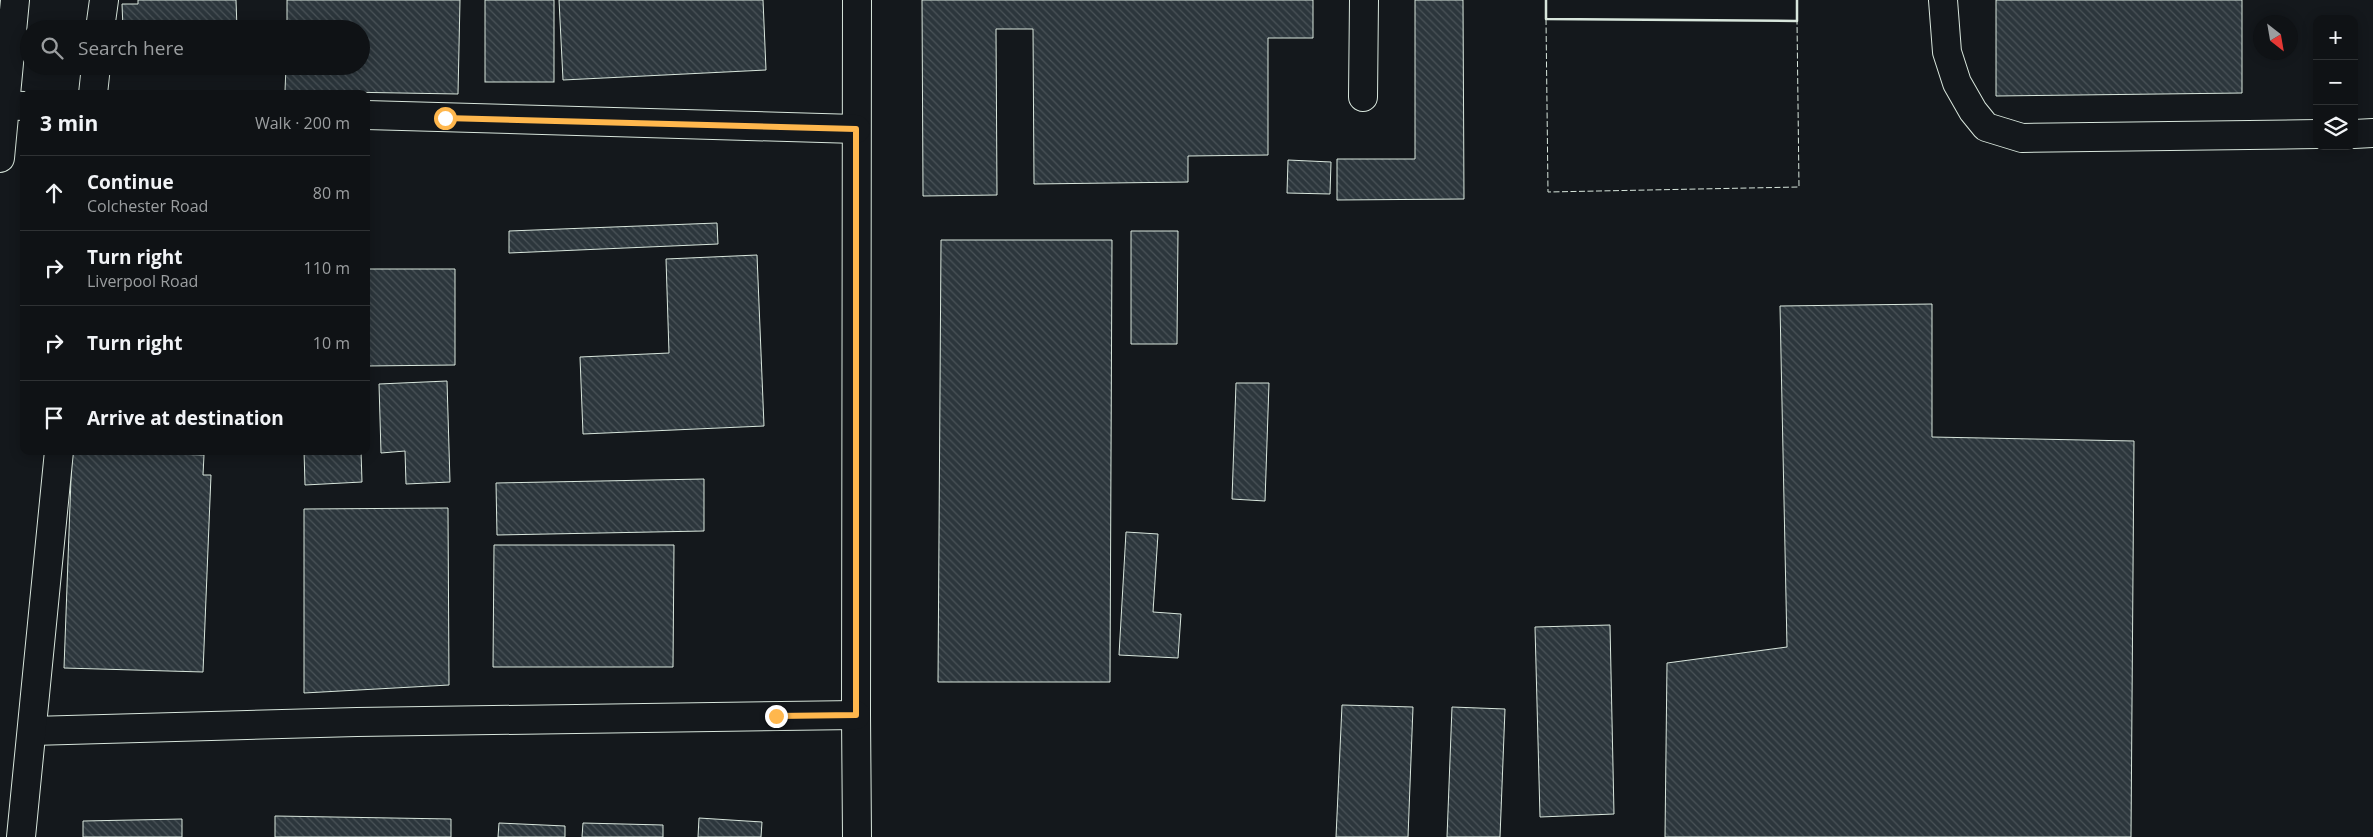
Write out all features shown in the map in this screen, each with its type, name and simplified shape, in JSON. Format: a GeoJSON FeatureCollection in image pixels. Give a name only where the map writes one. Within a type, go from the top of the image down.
{"type":"FeatureCollection","features":[{"type":"Feature","properties":{"kind":"main road"},"geometry":{"type":"LineString","coordinates":[[0,158],[10,105],[15,0]]}},
{"type":"Feature","properties":{"kind":"main road"},"geometry":{"type":"LineString","coordinates":[[101,20],[104,0]]}},
{"type":"Feature","properties":{"kind":"main road"},"geometry":{"type":"LineString","coordinates":[[857,0],[857,837]]}},
{"type":"Feature","properties":{"kind":"main road"},"geometry":{"type":"LineString","coordinates":[[1363,96],[1364,0]]}},
{"type":"Feature","properties":{"kind":"main road"},"geometry":{"type":"LineString","coordinates":[[1943,0],[1947,52],[1957,83],[1973,111],[1986,127],[2022,138],[2313,134]]}},
{"type":"Feature","properties":{"kind":"main road"},"geometry":{"type":"LineString","coordinates":[[93,90],[95,75]]}},
{"type":"Feature","properties":{"kind":"main road"},"geometry":{"type":"LineString","coordinates":[[370,115],[856,129]]}},
{"type":"Feature","properties":{"kind":"main road"},"geometry":{"type":"LineString","coordinates":[[2358,134],[2373,133]]}},
{"type":"Feature","properties":{"kind":"main road"},"geometry":{"type":"LineString","coordinates":[[22,837],[59,455]]}},
{"type":"Feature","properties":{"kind":"main road"},"geometry":{"type":"LineString","coordinates":[[32,730],[357,722],[856,715]]}},
{"type":"Feature","properties":{"kind":"building"},"geometry":{"type":"Polygon","coordinates":[[[138,0],[236,0],[237,20],[123,20],[122,4],[138,4],[138,0]]]}},
{"type":"Feature","properties":{"kind":"building"},"geometry":{"type":"Polygon","coordinates":[[[287,0],[460,0],[458,94],[370,92],[370,90],[285,90],[286,75],[370,75],[370,20],[287,20],[287,0]]]}},
{"type":"Feature","properties":{"kind":"building"},"geometry":{"type":"Polygon","coordinates":[[[485,0],[554,0],[554,82],[485,82],[485,0]]]}},
{"type":"Feature","properties":{"kind":"building"},"geometry":{"type":"Polygon","coordinates":[[[559,0],[763,0],[766,70],[563,80],[559,0]]]}},
{"type":"Feature","properties":{"kind":"building"},"geometry":{"type":"Polygon","coordinates":[[[922,0],[1313,0],[1313,38],[1268,38],[1268,155],[1188,156],[1188,182],[1034,184],[1033,29],[996,29],[997,195],[923,196],[922,0]]]}},
{"type":"Feature","properties":{"kind":"building"},"geometry":{"type":"Polygon","coordinates":[[[1415,0],[1463,0],[1464,199],[1337,200],[1337,159],[1415,159],[1415,0]]]}},
{"type":"Feature","properties":{"kind":"building"},"geometry":{"type":"Polygon","coordinates":[[[1996,0],[2242,0],[2242,93],[1996,96],[1996,0]]]}},
{"type":"Feature","properties":{"kind":"building"},"geometry":{"type":"Polygon","coordinates":[[[1288,160],[1331,162],[1330,194],[1287,193],[1288,160]]]}},
{"type":"Feature","properties":{"kind":"building"},"geometry":{"type":"Polygon","coordinates":[[[717,223],[718,244],[509,253],[509,231],[717,223]]]}},
{"type":"Feature","properties":{"kind":"building"},"geometry":{"type":"Polygon","coordinates":[[[1131,231],[1178,231],[1177,344],[1131,344],[1131,231]]]}},
{"type":"Feature","properties":{"kind":"building"},"geometry":{"type":"Polygon","coordinates":[[[941,240],[1112,240],[1110,682],[938,682],[941,240]]]}},
{"type":"Feature","properties":{"kind":"building"},"geometry":{"type":"Polygon","coordinates":[[[757,255],[764,426],[583,434],[580,357],[669,353],[666,259],[757,255]]]}},
{"type":"Feature","properties":{"kind":"building"},"geometry":{"type":"Polygon","coordinates":[[[370,269],[455,269],[455,365],[370,366],[370,269]]]}},
{"type":"Feature","properties":{"kind":"building"},"geometry":{"type":"Polygon","coordinates":[[[1932,304],[1932,437],[2134,441],[2131,837],[1665,837],[1667,663],[1787,647],[1780,306],[1932,304]]]}},
{"type":"Feature","properties":{"kind":"building"},"geometry":{"type":"Polygon","coordinates":[[[447,381],[450,482],[406,484],[405,451],[381,453],[379,384],[447,381]]]}},
{"type":"Feature","properties":{"kind":"building"},"geometry":{"type":"Polygon","coordinates":[[[1236,383],[1269,383],[1265,501],[1232,499],[1236,383]]]}},
{"type":"Feature","properties":{"kind":"building"},"geometry":{"type":"Polygon","coordinates":[[[72,455],[204,455],[203,475],[211,475],[203,672],[64,668],[72,455]]]}},
{"type":"Feature","properties":{"kind":"building"},"geometry":{"type":"Polygon","coordinates":[[[304,455],[361,455],[362,482],[305,485],[304,455]]]}},
{"type":"Feature","properties":{"kind":"building"},"geometry":{"type":"Polygon","coordinates":[[[704,479],[704,531],[497,535],[496,483],[704,479]]]}},
{"type":"Feature","properties":{"kind":"building"},"geometry":{"type":"Polygon","coordinates":[[[448,508],[449,685],[304,693],[304,509],[448,508]]]}},
{"type":"Feature","properties":{"kind":"building"},"geometry":{"type":"Polygon","coordinates":[[[1126,532],[1158,534],[1153,612],[1181,614],[1178,658],[1119,655],[1126,532]]]}},
{"type":"Feature","properties":{"kind":"building"},"geometry":{"type":"Polygon","coordinates":[[[494,545],[674,545],[673,667],[493,667],[494,545]]]}},
{"type":"Feature","properties":{"kind":"building"},"geometry":{"type":"Polygon","coordinates":[[[1610,625],[1614,814],[1540,817],[1535,627],[1610,625]]]}},
{"type":"Feature","properties":{"kind":"building"},"geometry":{"type":"Polygon","coordinates":[[[1342,705],[1413,707],[1408,837],[1336,837],[1342,705]]]}},
{"type":"Feature","properties":{"kind":"building"},"geometry":{"type":"Polygon","coordinates":[[[1452,707],[1505,709],[1500,837],[1447,837],[1452,707]]]}},
{"type":"Feature","properties":{"kind":"building"},"geometry":{"type":"Polygon","coordinates":[[[275,816],[451,819],[451,837],[275,837],[275,816]]]}},
{"type":"Feature","properties":{"kind":"building"},"geometry":{"type":"Polygon","coordinates":[[[699,818],[762,822],[761,837],[698,837],[699,818]]]}},
{"type":"Feature","properties":{"kind":"building"},"geometry":{"type":"Polygon","coordinates":[[[182,819],[182,837],[83,837],[83,821],[182,819]]]}},
{"type":"Feature","properties":{"kind":"building"},"geometry":{"type":"Polygon","coordinates":[[[499,823],[565,826],[565,837],[498,837],[499,823]]]}},
{"type":"Feature","properties":{"kind":"building"},"geometry":{"type":"Polygon","coordinates":[[[583,823],[663,825],[663,837],[582,837],[583,823]]]}},
{"type":"Feature","properties":{"kind":"fence"},"geometry":{"type":"LineString","coordinates":[[1546,19],[1548,192],[1799,187],[1797,21]]}},
{"type":"Feature","properties":{"kind":"wall"},"geometry":{"type":"LineString","coordinates":[[1546,0],[1546,19],[1797,21],[1797,0]]}},
{"type":"Feature","properties":{"kind":"route"},"geometry":{"type":"LineString","coordinates":[[445,118],[856,129],[856,715],[776,716]]}}]}
